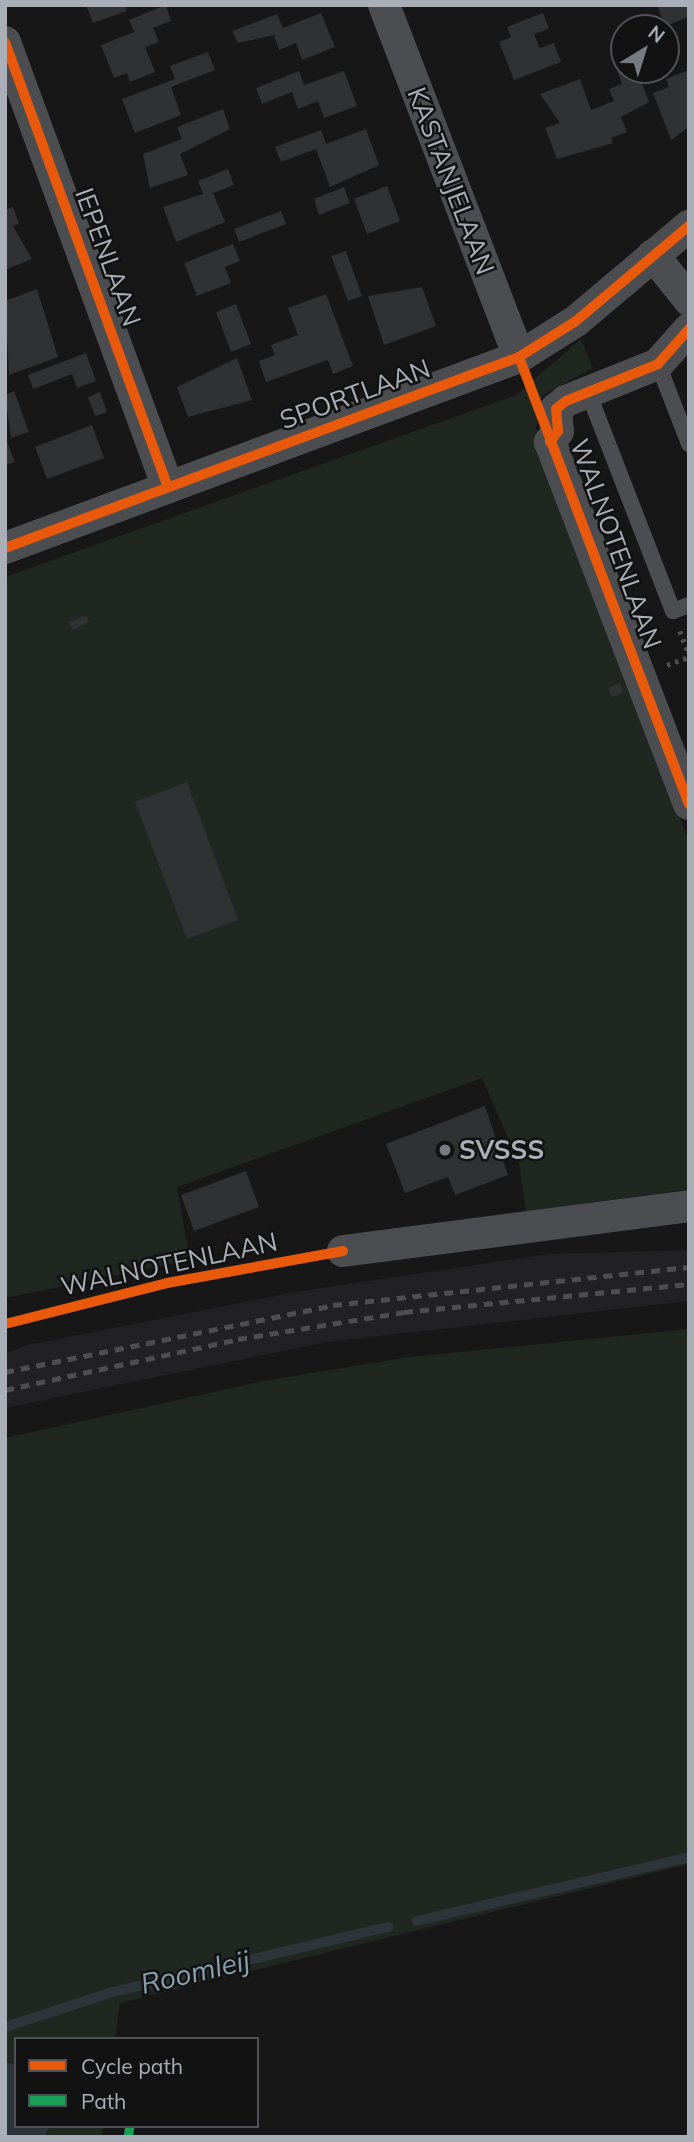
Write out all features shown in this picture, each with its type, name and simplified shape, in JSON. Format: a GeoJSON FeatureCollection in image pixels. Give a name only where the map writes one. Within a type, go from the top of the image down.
{"type":"FeatureCollection","features":[{"type":"Feature","properties":{"kind":"street","name":"KASTANJELAAN"},"geometry":{"type":"LineString","coordinates":[[384,5],[519,357]]}},
{"type":"Feature","properties":{"kind":"street","name":"IEPENLAAN"},"geometry":{"type":"LineString","coordinates":[[5,42],[168,487]]}},
{"type":"Feature","properties":{"kind":"street","name":"SPORTLAAN"},"geometry":{"type":"LineString","coordinates":[[5,548],[519,357],[576,321],[689,226]]}},
{"type":"Feature","properties":{"kind":"street"},"geometry":{"type":"LineString","coordinates":[[653,256],[689,300]]}},
{"type":"Feature","properties":{"kind":"street","name":"WALNOTENLAAN"},"geometry":{"type":"LineString","coordinates":[[689,329],[658,364],[589,392],[556,409],[558,431],[550,442],[689,804]]}},
{"type":"Feature","properties":{"kind":"street"},"geometry":{"type":"LineString","coordinates":[[343,1251],[689,1206]]}},
{"type":"Feature","properties":{"kind":"lane"},"geometry":{"type":"LineString","coordinates":[[658,364],[689,444]]}},
{"type":"Feature","properties":{"kind":"lane"},"geometry":{"type":"LineString","coordinates":[[589,392],[673,611],[689,604]]}},
{"type":"Feature","properties":{"kind":"shaded area"},"geometry":{"type":"Polygon","coordinates":[[[581,339],[593,368],[543,395],[536,427],[689,842],[689,1189],[526,1212],[519,1163],[482,1078],[177,1187],[190,1260],[5,1298],[5,577],[516,395],[581,339]]]}},
{"type":"Feature","properties":{"kind":"shaded area"},"geometry":{"type":"Polygon","coordinates":[[[689,1250],[689,1301],[327,1342],[5,1408],[5,1353],[28,1345],[295,1292],[549,1254],[689,1250]]]}},
{"type":"Feature","properties":{"kind":"shaded area"},"geometry":{"type":"Polygon","coordinates":[[[689,1329],[689,1864],[120,2003],[115,2037],[14,2037],[14,2064],[5,2063],[5,1438],[269,1380],[410,1357],[689,1329]]]}},
{"type":"Feature","properties":{"kind":"shaded area"},"geometry":{"type":"Polygon","coordinates":[[[7,2063],[14,2064],[14,2128],[49,2128],[44,2137],[5,2137],[7,2063]]]}},
{"type":"Feature","properties":{"kind":"shaded area"},"geometry":{"type":"Polygon","coordinates":[[[49,2128],[103,2128],[102,2137],[44,2137],[49,2128]]]}},
{"type":"Feature","properties":{"kind":"building"},"geometry":{"type":"Polygon","coordinates":[[[86,5],[125,5],[127,11],[93,23],[86,5]]]}},
{"type":"Feature","properties":{"kind":"building"},"geometry":{"type":"Polygon","coordinates":[[[166,5],[171,21],[153,28],[159,42],[145,47],[155,72],[130,82],[127,73],[114,78],[101,45],[134,32],[129,20],[166,5]]]}},
{"type":"Feature","properties":{"kind":"building"},"geometry":{"type":"Polygon","coordinates":[[[657,5],[689,5],[689,17],[680,20],[680,14],[660,14],[657,5]]]}},
{"type":"Feature","properties":{"kind":"building"},"geometry":{"type":"Polygon","coordinates":[[[321,13],[335,47],[302,60],[296,43],[279,50],[274,35],[238,43],[232,31],[277,14],[283,28],[321,13]]]}},
{"type":"Feature","properties":{"kind":"building"},"geometry":{"type":"Polygon","coordinates":[[[543,13],[549,29],[534,34],[540,48],[554,43],[561,62],[514,80],[499,42],[511,37],[507,27],[543,13]]]}},
{"type":"Feature","properties":{"kind":"building"},"geometry":{"type":"Polygon","coordinates":[[[208,52],[215,70],[171,87],[181,115],[135,133],[122,99],[175,79],[170,66],[208,52]]]}},
{"type":"Feature","properties":{"kind":"building"},"geometry":{"type":"Polygon","coordinates":[[[689,70],[689,127],[671,140],[653,93],[669,87],[668,84],[680,84],[680,74],[689,70]]]}},
{"type":"Feature","properties":{"kind":"building"},"geometry":{"type":"Polygon","coordinates":[[[299,71],[304,85],[344,71],[357,106],[324,118],[318,101],[298,109],[292,92],[262,104],[256,88],[299,71]]]}},
{"type":"Feature","properties":{"kind":"building"},"geometry":{"type":"Polygon","coordinates":[[[580,79],[591,110],[614,101],[609,89],[622,84],[642,84],[649,102],[621,117],[627,132],[611,138],[613,143],[557,159],[545,128],[560,123],[540,94],[580,79]]]}},
{"type":"Feature","properties":{"kind":"building"},"geometry":{"type":"Polygon","coordinates":[[[223,109],[230,129],[180,154],[188,175],[150,188],[143,154],[182,139],[177,127],[223,109]]]}},
{"type":"Feature","properties":{"kind":"building"},"geometry":{"type":"Polygon","coordinates":[[[366,129],[379,165],[330,187],[316,149],[281,162],[275,147],[321,130],[326,144],[366,129]]]}},
{"type":"Feature","properties":{"kind":"building"},"geometry":{"type":"Polygon","coordinates":[[[228,169],[234,185],[213,193],[225,222],[176,242],[163,207],[203,194],[198,181],[228,169]]]}},
{"type":"Feature","properties":{"kind":"building"},"geometry":{"type":"Polygon","coordinates":[[[387,186],[400,221],[367,234],[354,199],[387,186]]]}},
{"type":"Feature","properties":{"kind":"building"},"geometry":{"type":"Polygon","coordinates":[[[344,187],[350,203],[319,215],[314,199],[344,187]]]}},
{"type":"Feature","properties":{"kind":"building"},"geometry":{"type":"Polygon","coordinates":[[[13,207],[19,224],[13,226],[32,259],[5,270],[5,210],[13,207]]]}},
{"type":"Feature","properties":{"kind":"building"},"geometry":{"type":"Polygon","coordinates":[[[281,211],[286,224],[239,242],[234,229],[281,211]]]}},
{"type":"Feature","properties":{"kind":"building"},"geometry":{"type":"Polygon","coordinates":[[[233,244],[240,261],[225,267],[231,283],[197,296],[184,263],[233,244]]]}},
{"type":"Feature","properties":{"kind":"building"},"geometry":{"type":"Polygon","coordinates":[[[346,251],[362,296],[348,301],[331,256],[346,251]]]}},
{"type":"Feature","properties":{"kind":"building"},"geometry":{"type":"Polygon","coordinates":[[[422,287],[436,326],[384,345],[368,296],[422,287]]]}},
{"type":"Feature","properties":{"kind":"building"},"geometry":{"type":"Polygon","coordinates":[[[37,289],[58,357],[9,375],[5,301],[37,289]]]}},
{"type":"Feature","properties":{"kind":"building"},"geometry":{"type":"Polygon","coordinates":[[[326,294],[353,366],[333,374],[328,360],[266,382],[259,361],[275,355],[271,345],[298,335],[288,308],[326,294]]]}},
{"type":"Feature","properties":{"kind":"building"},"geometry":{"type":"Polygon","coordinates":[[[236,304],[251,344],[231,352],[216,312],[236,304]]]}},
{"type":"Feature","properties":{"kind":"building"},"geometry":{"type":"Polygon","coordinates":[[[86,353],[96,381],[77,388],[72,374],[33,389],[28,375],[86,353]]]}},
{"type":"Feature","properties":{"kind":"building"},"geometry":{"type":"Polygon","coordinates":[[[237,358],[252,400],[188,417],[177,387],[237,358]]]}},
{"type":"Feature","properties":{"kind":"building"},"geometry":{"type":"Polygon","coordinates":[[[14,391],[29,432],[11,438],[5,395],[14,391]]]}},
{"type":"Feature","properties":{"kind":"building"},"geometry":{"type":"Polygon","coordinates":[[[100,392],[107,412],[95,416],[88,397],[100,392]]]}},
{"type":"Feature","properties":{"kind":"building"},"geometry":{"type":"Polygon","coordinates":[[[92,425],[104,458],[47,479],[35,447],[92,425]]]}},
{"type":"Feature","properties":{"kind":"building"},"geometry":{"type":"Polygon","coordinates":[[[5,437],[15,462],[5,465],[5,437]]]}},
{"type":"Feature","properties":{"kind":"building"},"geometry":{"type":"Polygon","coordinates":[[[86,615],[89,622],[73,630],[69,622],[86,615]]]}},
{"type":"Feature","properties":{"kind":"building"},"geometry":{"type":"Polygon","coordinates":[[[620,683],[623,693],[612,697],[608,688],[620,683]]]}},
{"type":"Feature","properties":{"kind":"building"},"geometry":{"type":"Polygon","coordinates":[[[187,782],[238,920],[187,939],[135,802],[187,782]]]}},
{"type":"Feature","properties":{"kind":"building","name":"SVSSS"},"geometry":{"type":"Polygon","coordinates":[[[485,1106],[508,1175],[455,1195],[448,1177],[405,1193],[386,1144],[485,1106]]]}},
{"type":"Feature","properties":{"kind":"building"},"geometry":{"type":"Polygon","coordinates":[[[246,1171],[259,1207],[194,1231],[181,1195],[246,1171]]]}},
{"type":"Feature","properties":{"kind":"waterway","name":"Roomleij"},"geometry":{"type":"LineString","coordinates":[[417,1921],[689,1857]]}},
{"type":"Feature","properties":{"kind":"waterway","name":"Roomleij"},"geometry":{"type":"LineString","coordinates":[[5,2027],[113,1992],[388,1927]]}},
{"type":"Feature","properties":{"kind":"railway"},"geometry":{"type":"LineString","coordinates":[[5,1372],[333,1305],[689,1267]]}},
{"type":"Feature","properties":{"kind":"railway"},"geometry":{"type":"LineString","coordinates":[[5,1390],[238,1339],[404,1312],[689,1284]]}},
{"type":"Feature","properties":{"kind":"marked path"},"geometry":{"type":"LineString","coordinates":[[128,2137],[130,2128]]}},
{"type":"Feature","properties":{"kind":"cycle path"},"geometry":{"type":"LineString","coordinates":[[5,42],[168,487]]}},
{"type":"Feature","properties":{"kind":"cycle path"},"geometry":{"type":"LineString","coordinates":[[5,548],[519,357],[576,321],[689,226]]}},
{"type":"Feature","properties":{"kind":"cycle path"},"geometry":{"type":"LineString","coordinates":[[550,442],[558,431],[556,409],[566,401],[658,364],[689,329]]}},
{"type":"Feature","properties":{"kind":"cycle path"},"geometry":{"type":"LineString","coordinates":[[519,357],[689,804]]}},
{"type":"Feature","properties":{"kind":"cycle path"},"geometry":{"type":"LineString","coordinates":[[5,1324],[167,1283],[343,1251]]}},
{"type":"Feature","properties":{"kind":"place","name":"SVSSS"},"geometry":{"type":"Point","coordinates":[445,1150]}}]}
